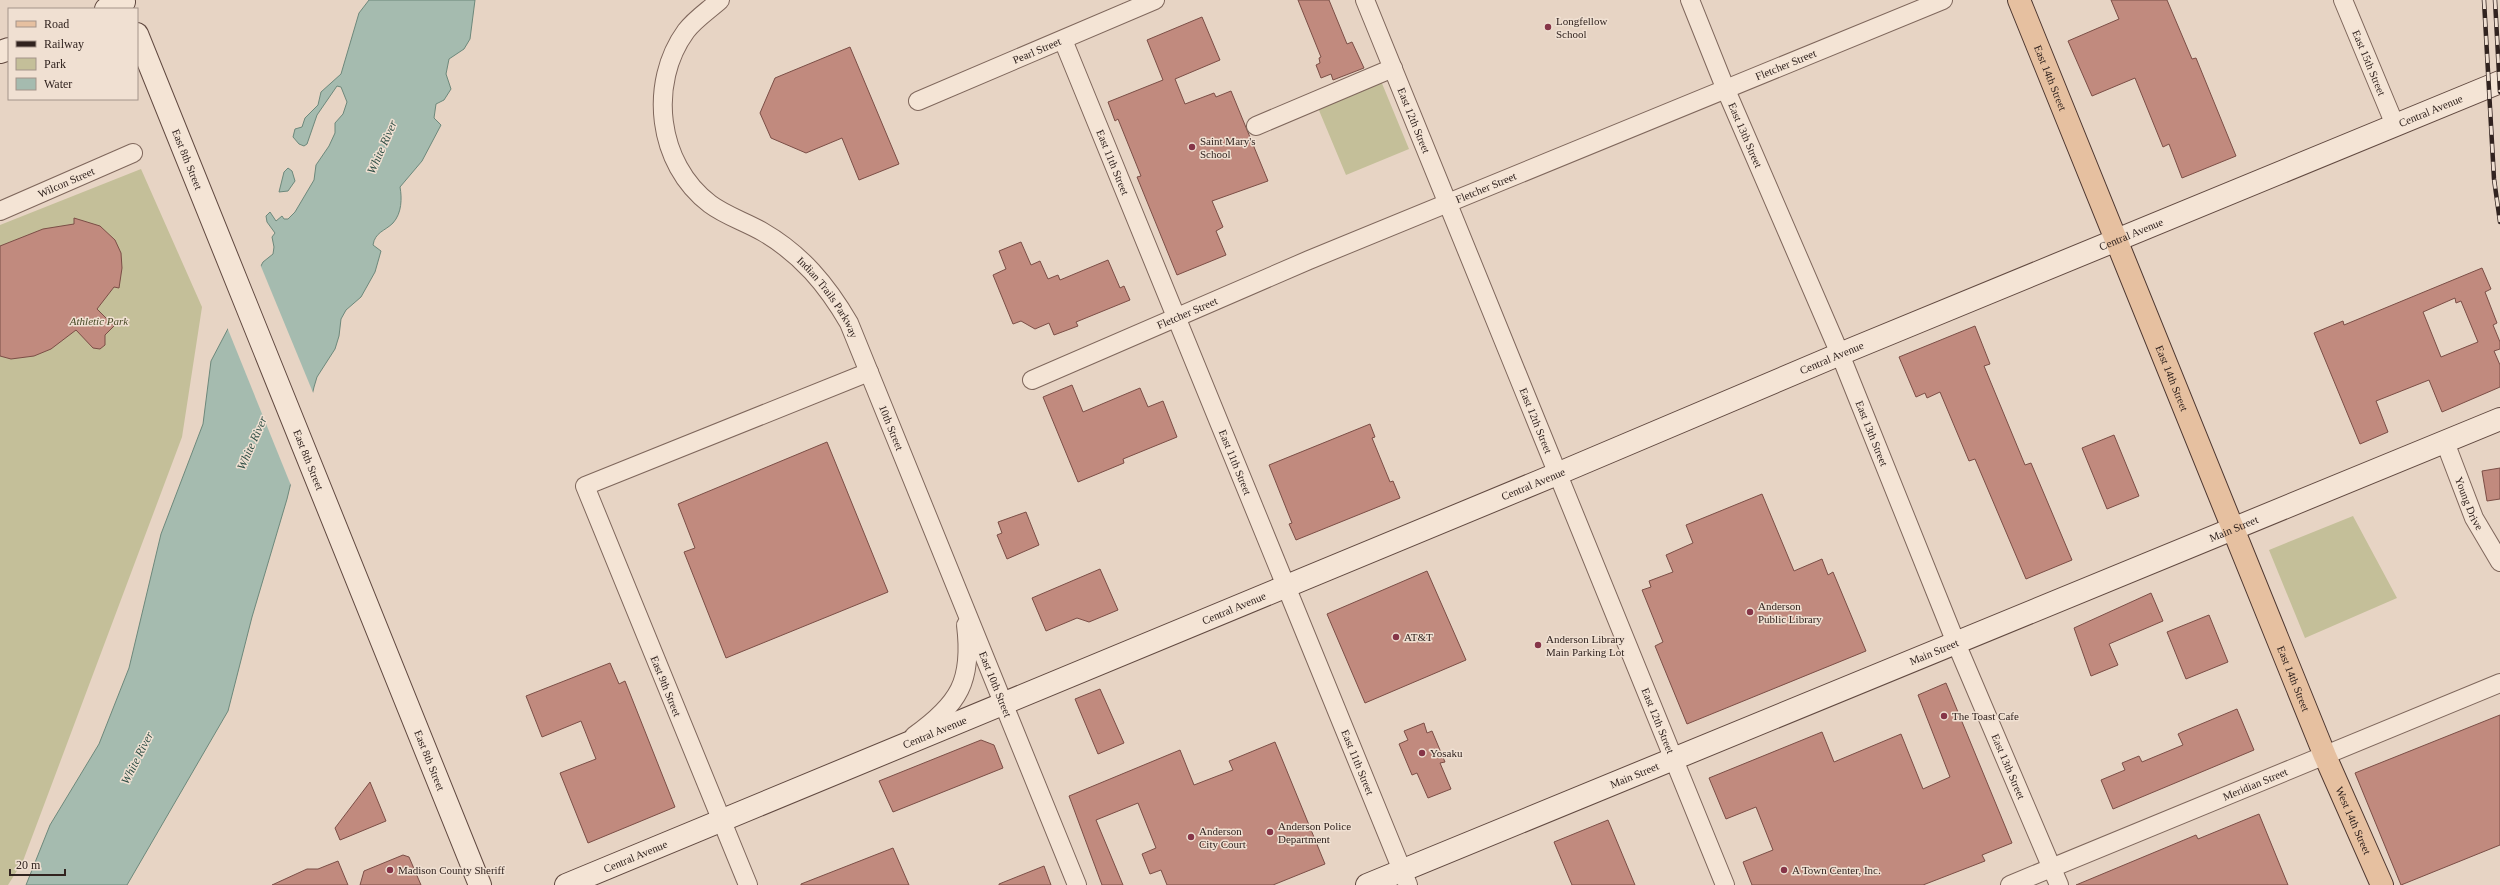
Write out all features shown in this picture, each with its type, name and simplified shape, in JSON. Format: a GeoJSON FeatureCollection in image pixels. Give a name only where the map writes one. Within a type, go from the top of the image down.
{"type":"FeatureCollection","features":[{"type":"Feature","properties":{"kind":"main road","name":"East 14th Street"},"geometry":{"type":"LineString","coordinates":[[2019,0],[2325,756]]}},
{"type":"Feature","properties":{"kind":"main road","name":"West 14th Street"},"geometry":{"type":"LineString","coordinates":[[2325,756],[2382,885]]}},
{"type":"Feature","properties":{"kind":"street","name":"Indian Trails Parkway"},"geometry":{"type":"LineString","coordinates":[[720,0],[686,30],[674,49],[666,70],[662,108],[665,135],[675,161],[693,189],[709,204],[763,232],[791,250],[819,277],[849,323],[869,372]]}},
{"type":"Feature","properties":{"kind":"street","name":"Pearl Street"},"geometry":{"type":"LineString","coordinates":[[918,101],[1155,0]]}},
{"type":"Feature","properties":{"kind":"street","name":"East 12th Street"},"geometry":{"type":"LineString","coordinates":[[1364,0],[1725,885]]}},
{"type":"Feature","properties":{"kind":"street","name":"East 13th Street"},"geometry":{"type":"LineString","coordinates":[[1690,0],[1726,90],[1840,354],[1956,643],[2059,885]]}},
{"type":"Feature","properties":{"kind":"street","name":"Fletcher Street"},"geometry":{"type":"LineString","coordinates":[[1032,380],[1447,202],[1726,90],[1943,0]]}},
{"type":"Feature","properties":{"kind":"street","name":"East 15th Street"},"geometry":{"type":"LineString","coordinates":[[2343,0],[2395,125]]}},
{"type":"Feature","properties":{"kind":"street","name":"East 8th Street"},"geometry":{"type":"LineString","coordinates":[[138,36],[480,885]]}},
{"type":"Feature","properties":{"kind":"street","name":"East 11th Street"},"geometry":{"type":"LineString","coordinates":[[1063,40],[1405,878]]}},
{"type":"Feature","properties":{"kind":"street"},"geometry":{"type":"LineString","coordinates":[[1256,126],[1393,68]]}},
{"type":"Feature","properties":{"kind":"street","name":"Central Avenue"},"geometry":{"type":"LineString","coordinates":[[566,885],[1003,705],[1285,586],[1557,474],[1840,354],[2500,82]]}},
{"type":"Feature","properties":{"kind":"street","name":"Wilcon Street"},"geometry":{"type":"LineString","coordinates":[[0,211],[133,153]]}},
{"type":"Feature","properties":{"kind":"street","name":"10th Street"},"geometry":{"type":"LineString","coordinates":[[869,372],[914,484]]}},
{"type":"Feature","properties":{"kind":"street","name":"East 9th Street"},"geometry":{"type":"LineString","coordinates":[[748,885],[585,486],[869,372]]}},
{"type":"Feature","properties":{"kind":"street","name":"Main Street"},"geometry":{"type":"LineString","coordinates":[[1367,885],[1405,878],[1674,759],[2500,419]]}},
{"type":"Feature","properties":{"kind":"street","name":"Young Drive"},"geometry":{"type":"LineString","coordinates":[[2445,442],[2474,518],[2500,562]]}},
{"type":"Feature","properties":{"kind":"street","name":"East 10th Street"},"geometry":{"type":"LineString","coordinates":[[914,484],[1077,885]]}},
{"type":"Feature","properties":{"kind":"street"},"geometry":{"type":"LineString","coordinates":[[892,751],[947,709],[965,679],[967,637],[964,614],[956,585]]}},
{"type":"Feature","properties":{"kind":"street","name":"Meridian Street"},"geometry":{"type":"LineString","coordinates":[[2010,885],[2500,683]]}},
{"type":"Feature","properties":{"kind":"green space"},"geometry":{"type":"Polygon","coordinates":[[[1381,81],[1409,149],[1346,175],[1318,108],[1381,81]]]}},
{"type":"Feature","properties":{"kind":"green space","name":"Athletic Park"},"geometry":{"type":"Polygon","coordinates":[[[141,169],[202,307],[182,437],[23,861],[8,885],[0,885],[0,225],[141,169]]]}},
{"type":"Feature","properties":{"kind":"green space"},"geometry":{"type":"Polygon","coordinates":[[[2353,516],[2397,598],[2305,638],[2269,550],[2353,516]]]}},
{"type":"Feature","properties":{"kind":"water","name":"White River"},"geometry":{"type":"Polygon","coordinates":[[[369,0],[475,0],[470,39],[464,49],[449,59],[446,74],[451,89],[444,100],[436,104],[434,118],[441,125],[422,161],[400,187],[401,201],[398,215],[393,223],[378,234],[374,241],[373,245],[381,251],[375,272],[361,297],[346,310],[341,319],[339,336],[335,349],[317,377],[287,499],[252,617],[228,711],[127,885],[26,885],[50,825],[99,744],[129,668],[161,534],[203,424],[211,361],[263,262],[273,254],[274,247],[272,237],[275,233],[267,222],[266,216],[270,212],[276,221],[282,216],[284,219],[288,219],[295,212],[314,180],[316,165],[329,146],[335,133],[335,123],[343,114],[347,102],[341,87],[337,86],[317,115],[307,144],[304,146],[299,144],[293,137],[295,129],[302,127],[305,118],[318,105],[321,92],[341,74],[359,13],[369,0]]]}},
{"type":"Feature","properties":{"kind":"water"},"geometry":{"type":"Polygon","coordinates":[[[288,168],[292,171],[295,181],[288,191],[279,192],[284,172],[288,168]]]}},
{"type":"Feature","properties":{"kind":"pier"},"geometry":{"type":"Polygon","coordinates":[[[260,264],[314,395],[292,488],[227,327],[260,264]]]}},
{"type":"Feature","properties":{"kind":"building"},"geometry":{"type":"Polygon","coordinates":[[[1298,0],[1329,0],[1347,44],[1352,42],[1364,68],[1333,80],[1331,74],[1321,78],[1316,65],[1320,63],[1319,58],[1321,57],[1298,0]]]}},
{"type":"Feature","properties":{"kind":"building"},"geometry":{"type":"Polygon","coordinates":[[[2111,0],[2167,0],[2192,59],[2196,58],[2236,156],[2182,178],[2169,144],[2163,147],[2135,78],[2092,96],[2068,41],[2119,19],[2111,0]]]}},
{"type":"Feature","properties":{"kind":"building","name":"Saint Mary's School"},"geometry":{"type":"Polygon","coordinates":[[[1202,17],[1220,60],[1175,79],[1185,104],[1214,93],[1216,97],[1231,91],[1268,181],[1212,201],[1223,227],[1216,231],[1226,255],[1177,275],[1137,177],[1141,176],[1118,119],[1115,121],[1108,102],[1163,80],[1147,40],[1202,17]]]}},
{"type":"Feature","properties":{"kind":"building"},"geometry":{"type":"Polygon","coordinates":[[[850,47],[899,164],[859,180],[842,138],[806,153],[771,138],[760,113],[775,78],[850,47]]]}},
{"type":"Feature","properties":{"kind":"building"},"geometry":{"type":"Polygon","coordinates":[[[74,218],[100,226],[115,240],[121,253],[122,268],[119,288],[114,287],[97,309],[114,326],[105,335],[105,345],[100,349],[93,348],[76,330],[51,349],[34,356],[11,359],[0,356],[0,246],[43,229],[74,224],[74,218]]]}},
{"type":"Feature","properties":{"kind":"building"},"geometry":{"type":"Polygon","coordinates":[[[1021,242],[1031,265],[1040,261],[1048,279],[1058,275],[1060,280],[1108,260],[1120,288],[1124,286],[1130,300],[1076,322],[1078,326],[1054,335],[1049,323],[1035,329],[1021,321],[1013,324],[993,275],[1006,269],[999,251],[1021,242]]]}},
{"type":"Feature","properties":{"kind":"building"},"geometry":{"type":"Polygon","coordinates":[[[2482,268],[2491,289],[2485,292],[2497,323],[2493,325],[2500,342],[2500,349],[2494,351],[2500,365],[2500,387],[2442,412],[2429,380],[2376,401],[2388,432],[2360,444],[2314,333],[2343,321],[2344,325],[2482,268]],[[2455,298],[2423,312],[2441,357],[2478,342],[2461,301],[2456,303],[2455,298]]]}},
{"type":"Feature","properties":{"kind":"building"},"geometry":{"type":"Polygon","coordinates":[[[1975,326],[1990,364],[1984,366],[2025,465],[2031,463],[2072,560],[2026,579],[1975,459],[1969,461],[1940,392],[1927,398],[1925,393],[1916,397],[1899,357],[1975,326]]]}},
{"type":"Feature","properties":{"kind":"building"},"geometry":{"type":"Polygon","coordinates":[[[1072,385],[1083,412],[1140,388],[1148,407],[1163,401],[1177,437],[1123,459],[1124,463],[1078,482],[1043,397],[1072,385]]]}},
{"type":"Feature","properties":{"kind":"building"},"geometry":{"type":"Polygon","coordinates":[[[1370,424],[1375,437],[1372,438],[1390,482],[1393,481],[1400,498],[1296,540],[1289,524],[1292,523],[1269,465],[1370,424]]]}},
{"type":"Feature","properties":{"kind":"building"},"geometry":{"type":"Polygon","coordinates":[[[2114,435],[2139,496],[2107,509],[2082,448],[2114,435]]]}},
{"type":"Feature","properties":{"kind":"building"},"geometry":{"type":"Polygon","coordinates":[[[827,442],[888,592],[726,658],[684,552],[695,548],[678,504],[827,442]]]}},
{"type":"Feature","properties":{"kind":"building"},"geometry":{"type":"Polygon","coordinates":[[[2500,468],[2500,499],[2487,501],[2482,471],[2500,468]]]}},
{"type":"Feature","properties":{"kind":"building","name":"Anderson Public Library"},"geometry":{"type":"Polygon","coordinates":[[[1762,494],[1794,571],[1822,559],[1828,575],[1833,572],[1866,651],[1687,724],[1655,646],[1663,642],[1642,590],[1651,587],[1649,581],[1673,572],[1666,555],[1693,543],[1686,525],[1762,494]]]}},
{"type":"Feature","properties":{"kind":"building"},"geometry":{"type":"Polygon","coordinates":[[[1026,512],[1039,545],[1007,559],[997,535],[1002,533],[998,522],[1026,512]]]}},
{"type":"Feature","properties":{"kind":"building"},"geometry":{"type":"Polygon","coordinates":[[[1100,569],[1118,610],[1089,622],[1077,618],[1046,631],[1032,598],[1100,569]]]}},
{"type":"Feature","properties":{"kind":"building","name":"AT&T"},"geometry":{"type":"Polygon","coordinates":[[[1427,571],[1466,660],[1365,703],[1327,614],[1427,571]]]}},
{"type":"Feature","properties":{"kind":"building"},"geometry":{"type":"Polygon","coordinates":[[[2151,593],[2163,621],[2109,644],[2118,665],[2091,676],[2074,628],[2151,593]]]}},
{"type":"Feature","properties":{"kind":"building"},"geometry":{"type":"Polygon","coordinates":[[[2209,615],[2228,662],[2186,679],[2167,632],[2209,615]]]}},
{"type":"Feature","properties":{"kind":"building"},"geometry":{"type":"Polygon","coordinates":[[[610,663],[619,684],[625,681],[675,807],[588,843],[560,773],[596,759],[581,721],[542,737],[526,696],[610,663]]]}},
{"type":"Feature","properties":{"kind":"building"},"geometry":{"type":"Polygon","coordinates":[[[1946,683],[2012,843],[1982,855],[1985,861],[1923,885],[1752,885],[1743,862],[1773,850],[1756,807],[1726,819],[1709,778],[1822,732],[1834,762],[1901,734],[1923,789],[1950,777],[1918,695],[1946,683]]]}},
{"type":"Feature","properties":{"kind":"building"},"geometry":{"type":"Polygon","coordinates":[[[1100,689],[1124,743],[1098,754],[1075,699],[1100,689]]]}},
{"type":"Feature","properties":{"kind":"building"},"geometry":{"type":"Polygon","coordinates":[[[2237,709],[2254,750],[2113,809],[2101,780],[2125,770],[2122,763],[2139,756],[2142,762],[2183,745],[2178,734],[2237,709]]]}},
{"type":"Feature","properties":{"kind":"building"},"geometry":{"type":"Polygon","coordinates":[[[2500,715],[2500,845],[2401,885],[2355,773],[2500,715]]]}},
{"type":"Feature","properties":{"kind":"building","name":"Yosaku"},"geometry":{"type":"Polygon","coordinates":[[[1424,723],[1427,733],[1432,731],[1445,762],[1440,763],[1451,789],[1428,798],[1417,773],[1412,775],[1399,744],[1408,740],[1404,731],[1424,723]]]}},
{"type":"Feature","properties":{"kind":"building"},"geometry":{"type":"Polygon","coordinates":[[[981,740],[994,745],[1003,768],[893,812],[879,781],[981,740]]]}},
{"type":"Feature","properties":{"kind":"building"},"geometry":{"type":"Polygon","coordinates":[[[1275,742],[1325,864],[1273,885],[1167,885],[1161,870],[1150,874],[1142,854],[1156,848],[1138,803],[1096,820],[1123,885],[1102,885],[1069,796],[1180,750],[1194,785],[1233,770],[1229,761],[1275,742]]]}},
{"type":"Feature","properties":{"kind":"building"},"geometry":{"type":"Polygon","coordinates":[[[370,782],[386,821],[340,840],[335,828],[370,782]]]}},
{"type":"Feature","properties":{"kind":"building"},"geometry":{"type":"Polygon","coordinates":[[[2259,814],[2288,885],[2076,885],[2196,835],[2198,839],[2259,814]]]}},
{"type":"Feature","properties":{"kind":"building"},"geometry":{"type":"Polygon","coordinates":[[[1608,820],[1635,885],[1572,885],[1554,842],[1608,820]]]}},
{"type":"Feature","properties":{"kind":"building"},"geometry":{"type":"Polygon","coordinates":[[[893,848],[909,885],[801,885],[801,884],[893,848]]]}},
{"type":"Feature","properties":{"kind":"building"},"geometry":{"type":"Polygon","coordinates":[[[403,855],[409,857],[421,885],[360,885],[364,871],[403,855]]]}},
{"type":"Feature","properties":{"kind":"building"},"geometry":{"type":"Polygon","coordinates":[[[338,861],[348,885],[272,885],[307,869],[318,869],[338,861]]]}},
{"type":"Feature","properties":{"kind":"building"},"geometry":{"type":"Polygon","coordinates":[[[1044,866],[1051,885],[999,885],[999,884],[1044,866]]]}},
{"type":"Feature","properties":{"kind":"railway"},"geometry":{"type":"LineString","coordinates":[[2484,0],[2494,179],[2500,222]]}},
{"type":"Feature","properties":{"kind":"railway"},"geometry":{"type":"LineString","coordinates":[[2495,0],[2500,92]]}},
{"type":"Feature","properties":{"kind":"place","name":"Longfellow School"},"geometry":{"type":"Point","coordinates":[1548,27]}},
{"type":"Feature","properties":{"kind":"place","name":"Saint Mary's School"},"geometry":{"type":"Point","coordinates":[1192,147]}},
{"type":"Feature","properties":{"kind":"place","name":"Anderson Public Library"},"geometry":{"type":"Point","coordinates":[1750,612]}},
{"type":"Feature","properties":{"kind":"place","name":"AT&T"},"geometry":{"type":"Point","coordinates":[1396,637]}},
{"type":"Feature","properties":{"kind":"place","name":"Anderson Library Main Parking Lot"},"geometry":{"type":"Point","coordinates":[1538,645]}},
{"type":"Feature","properties":{"kind":"place","name":"The Toast Cafe"},"geometry":{"type":"Point","coordinates":[1944,716]}},
{"type":"Feature","properties":{"kind":"place","name":"Yosaku"},"geometry":{"type":"Point","coordinates":[1422,753]}},
{"type":"Feature","properties":{"kind":"place","name":"Anderson Police Department"},"geometry":{"type":"Point","coordinates":[1270,832]}},
{"type":"Feature","properties":{"kind":"place","name":"Anderson City Court"},"geometry":{"type":"Point","coordinates":[1191,837]}},
{"type":"Feature","properties":{"kind":"place","name":"Madison County Sheriff"},"geometry":{"type":"Point","coordinates":[390,870]}},
{"type":"Feature","properties":{"kind":"place","name":"A Town Center, Inc."},"geometry":{"type":"Point","coordinates":[1784,870]}}]}
